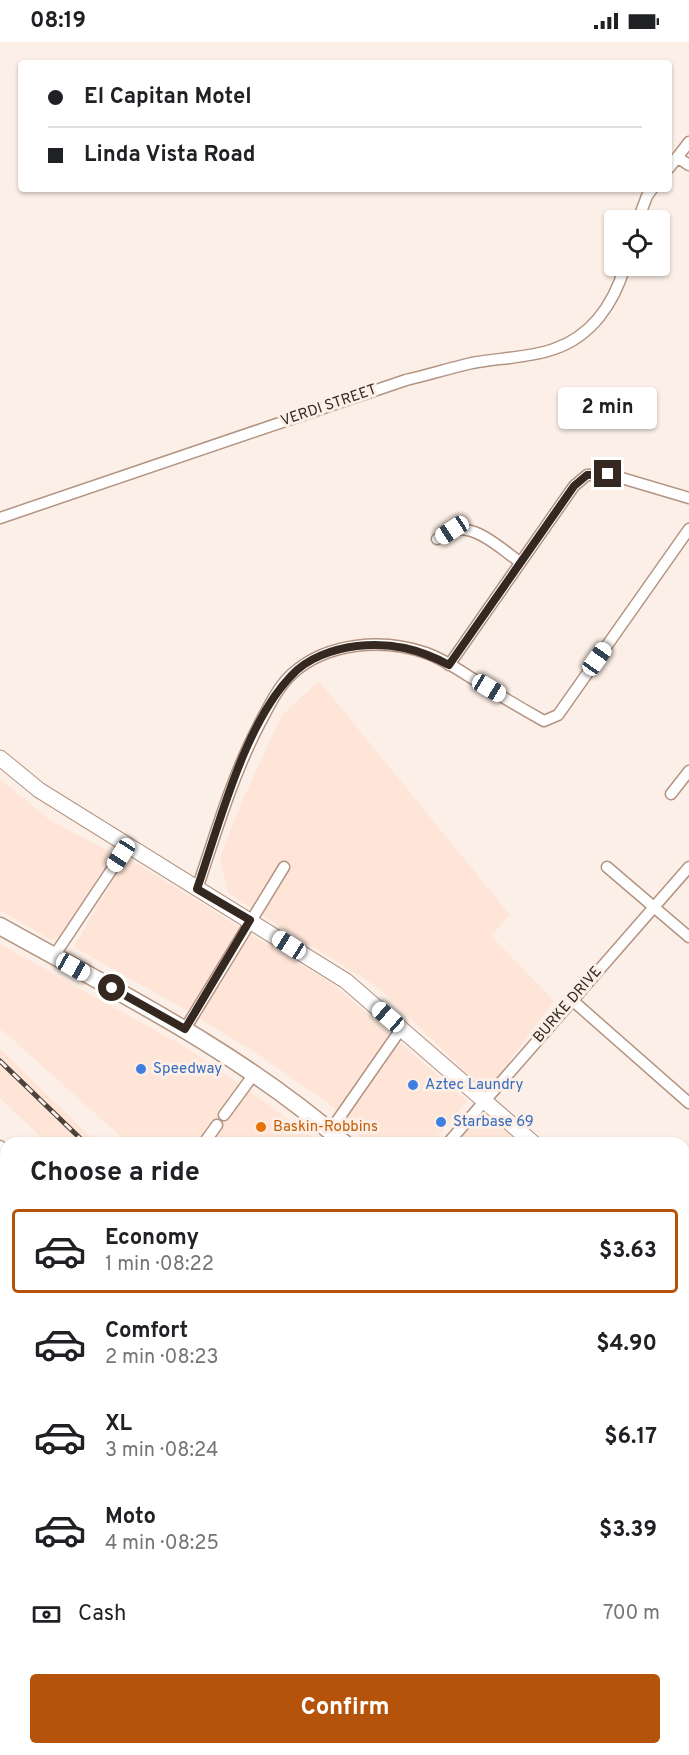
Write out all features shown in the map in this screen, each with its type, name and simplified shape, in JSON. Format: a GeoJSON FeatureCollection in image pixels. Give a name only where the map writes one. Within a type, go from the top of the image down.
{"type":"FeatureCollection","features":[{"type":"Feature","properties":{"kind":"main road"},"geometry":{"type":"LineString","coordinates":[[0,758],[39,790],[346,981],[526,1137]]}},
{"type":"Feature","properties":{"kind":"main road"},"geometry":{"type":"LineString","coordinates":[[0,926],[185,1029],[254,1074],[337,1137]]}},
{"type":"Feature","properties":{"kind":"street"},"geometry":{"type":"LineString","coordinates":[[672,164],[689,142]]}},
{"type":"Feature","properties":{"kind":"street"},"geometry":{"type":"LineString","coordinates":[[677,157],[689,165]]}},
{"type":"Feature","properties":{"kind":"street"},"geometry":{"type":"LineString","coordinates":[[642,210],[650,192]]}},
{"type":"Feature","properties":{"kind":"street","name":"VERDI STREET"},"geometry":{"type":"LineString","coordinates":[[0,518],[406,381],[471,363],[553,350],[574,340],[592,327],[605,310],[622,276]]}},
{"type":"Feature","properties":{"kind":"street"},"geometry":{"type":"LineString","coordinates":[[449,665],[574,486],[587,475],[608,474],[689,498]]}},
{"type":"Feature","properties":{"kind":"street"},"geometry":{"type":"LineString","coordinates":[[437,539],[452,530],[463,529],[479,534],[520,562]]}},
{"type":"Feature","properties":{"kind":"street"},"geometry":{"type":"LineString","coordinates":[[197,889],[237,771],[264,715],[292,674],[310,661],[343,648],[366,645],[408,647],[429,654],[544,720],[558,715],[689,529]]}},
{"type":"Feature","properties":{"kind":"street"},"geometry":{"type":"LineString","coordinates":[[671,794],[689,771]]}},
{"type":"Feature","properties":{"kind":"street"},"geometry":{"type":"LineString","coordinates":[[54,956],[128,845]]}},
{"type":"Feature","properties":{"kind":"street"},"geometry":{"type":"LineString","coordinates":[[185,1029],[284,867]]}},
{"type":"Feature","properties":{"kind":"street"},"geometry":{"type":"LineString","coordinates":[[608,867],[689,938]]}},
{"type":"Feature","properties":{"kind":"street","name":"BURKE DRIVE"},"geometry":{"type":"LineString","coordinates":[[453,1137],[689,867]]}},
{"type":"Feature","properties":{"kind":"street"},"geometry":{"type":"LineString","coordinates":[[572,1000],[689,1103]]}},
{"type":"Feature","properties":{"kind":"street"},"geometry":{"type":"LineString","coordinates":[[330,1131],[401,1029]]}},
{"type":"Feature","properties":{"kind":"street"},"geometry":{"type":"LineString","coordinates":[[224,1115],[254,1074]]}},
{"type":"Feature","properties":{"kind":"street"},"geometry":{"type":"LineString","coordinates":[[208,1137],[217,1125]]}},
{"type":"Feature","properties":{"kind":"shaded area"},"geometry":{"type":"Polygon","coordinates":[[[319,681],[510,915],[491,936],[554,1001],[486,1092],[379,988],[228,892],[220,858],[244,797],[282,715],[319,681]]]}},
{"type":"Feature","properties":{"kind":"shaded area"},"geometry":{"type":"Polygon","coordinates":[[[0,779],[51,821],[113,853],[61,937],[51,940],[0,910],[0,779]]]}},
{"type":"Feature","properties":{"kind":"shaded area"},"geometry":{"type":"Polygon","coordinates":[[[126,857],[334,985],[467,1101],[437,1137],[361,1137],[346,1124],[333,1107],[262,1057],[181,1007],[77,949],[75,945],[126,857]]]}},
{"type":"Feature","properties":{"kind":"shaded area"},"geometry":{"type":"Polygon","coordinates":[[[0,944],[185,1047],[313,1137],[121,1137],[0,1028],[0,944]]]}},
{"type":"Feature","properties":{"kind":"shaded area"},"geometry":{"type":"Polygon","coordinates":[[[0,1049],[91,1137],[41,1137],[0,1098],[0,1049]]]}},
{"type":"Feature","properties":{"kind":"shaded area"},"geometry":{"type":"Polygon","coordinates":[[[485,1101],[526,1137],[453,1137],[485,1101]]]}},
{"type":"Feature","properties":{"kind":"railway"},"geometry":{"type":"LineString","coordinates":[[0,1061],[79,1137]]}},
{"type":"Feature","properties":{"kind":"place","name":"Speedway"},"geometry":{"type":"Point","coordinates":[141,1069]}},
{"type":"Feature","properties":{"kind":"place","name":"Aztec Laundry"},"geometry":{"type":"Point","coordinates":[413,1085]}},
{"type":"Feature","properties":{"kind":"place","name":"Starbase 69"},"geometry":{"type":"Point","coordinates":[441,1122]}},
{"type":"Feature","properties":{"kind":"place","name":"Baskin-Robbins"},"geometry":{"type":"Point","coordinates":[261,1127]}},
{"type":"Feature","properties":{"kind":"route"},"geometry":{"type":"LineString","coordinates":[[112,988],[185,1029],[250,920],[197,889],[237,771],[264,715],[292,674],[310,661],[327,653],[366,645],[408,647],[429,654],[449,665],[574,486],[587,475],[608,474]]}}]}
